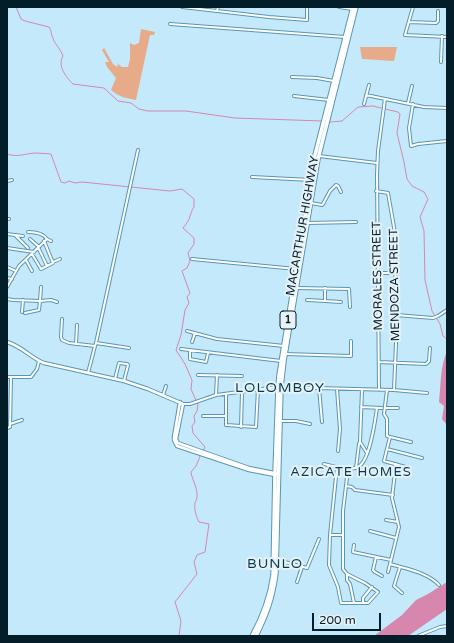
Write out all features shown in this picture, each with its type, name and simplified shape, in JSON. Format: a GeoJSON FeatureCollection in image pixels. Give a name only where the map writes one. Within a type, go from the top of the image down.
{"type":"FeatureCollection","features":[{"type":"Feature","properties":{"kind":"highway","name":"MACARTHUR HIGHWAY"},"geometry":{"type":"LineString","coordinates":[[256,636],[271,602],[276,573],[275,560],[279,387],[285,346],[317,156],[329,100],[353,8]]}},
{"type":"Feature","properties":{"kind":"highway","name":"MACARTHUR HIGHWAY"},"geometry":{"type":"LineString","coordinates":[[309,203],[311,180],[353,8]]}},
{"type":"Feature","properties":{"kind":"highway","name":"MACARTHUR HIGHWAY"},"geometry":{"type":"LineString","coordinates":[[283,361],[286,354],[285,346]]}},
{"type":"Feature","properties":{"kind":"highway","name":"MACARTHUR HIGHWAY"},"geometry":{"type":"LineString","coordinates":[[277,475],[280,421],[279,387]]}},
{"type":"Feature","properties":{"kind":"highway","name":"MACARTHUR HIGHWAY"},"geometry":{"type":"LineString","coordinates":[[252,636],[268,601],[275,560]]}},
{"type":"Feature","properties":{"kind":"street"},"geometry":{"type":"LineString","coordinates":[[182,7],[307,20],[307,7]]}},
{"type":"Feature","properties":{"kind":"street"},"geometry":{"type":"LineString","coordinates":[[339,7],[353,8]]}},
{"type":"Feature","properties":{"kind":"street"},"geometry":{"type":"LineString","coordinates":[[413,7],[405,35],[447,37]]}},
{"type":"Feature","properties":{"kind":"street"},"geometry":{"type":"LineString","coordinates":[[409,22],[437,22],[438,11]]}},
{"type":"Feature","properties":{"kind":"street"},"geometry":{"type":"LineString","coordinates":[[170,24],[345,37]]}},
{"type":"Feature","properties":{"kind":"street"},"geometry":{"type":"LineString","coordinates":[[441,62],[442,36]]}},
{"type":"Feature","properties":{"kind":"street"},"geometry":{"type":"LineString","coordinates":[[292,78],[317,78],[334,81]]}},
{"type":"Feature","properties":{"kind":"street"},"geometry":{"type":"LineString","coordinates":[[364,104],[369,85]]}},
{"type":"Feature","properties":{"kind":"street"},"geometry":{"type":"LineString","coordinates":[[408,103],[412,86]]}},
{"type":"Feature","properties":{"kind":"street"},"geometry":{"type":"LineString","coordinates":[[366,95],[436,108],[447,108]]}},
{"type":"Feature","properties":{"kind":"street"},"geometry":{"type":"LineString","coordinates":[[294,96],[329,100]]}},
{"type":"Feature","properties":{"kind":"street","name":"MORALES STREET"},"geometry":{"type":"LineString","coordinates":[[379,390],[376,191],[377,163],[385,99]]}},
{"type":"Feature","properties":{"kind":"street"},"geometry":{"type":"LineString","coordinates":[[413,104],[409,128],[411,146],[418,144],[447,142]]}},
{"type":"Feature","properties":{"kind":"street"},"geometry":{"type":"LineString","coordinates":[[88,373],[138,150]]}},
{"type":"Feature","properties":{"kind":"street"},"geometry":{"type":"LineString","coordinates":[[317,156],[377,163]]}},
{"type":"Feature","properties":{"kind":"street"},"geometry":{"type":"LineString","coordinates":[[252,177],[311,180]]}},
{"type":"Feature","properties":{"kind":"street"},"geometry":{"type":"LineString","coordinates":[[7,181],[12,180]]}},
{"type":"Feature","properties":{"kind":"street"},"geometry":{"type":"LineString","coordinates":[[309,203],[322,205],[330,191],[336,185],[341,192]]}},
{"type":"Feature","properties":{"kind":"street","name":"MENDOZA STREET"},"geometry":{"type":"LineString","coordinates":[[376,191],[388,192],[394,224],[396,315],[394,390]]}},
{"type":"Feature","properties":{"kind":"street"},"geometry":{"type":"LineString","coordinates":[[305,223],[356,222]]}},
{"type":"Feature","properties":{"kind":"street"},"geometry":{"type":"LineString","coordinates":[[28,232],[44,235],[51,241]]}},
{"type":"Feature","properties":{"kind":"street"},"geometry":{"type":"LineString","coordinates":[[7,234],[23,236]]}},
{"type":"Feature","properties":{"kind":"street"},"geometry":{"type":"LineString","coordinates":[[15,236],[28,248]]}},
{"type":"Feature","properties":{"kind":"street"},"geometry":{"type":"LineString","coordinates":[[30,239],[39,247],[47,266]]}},
{"type":"Feature","properties":{"kind":"street"},"geometry":{"type":"LineString","coordinates":[[7,287],[16,271],[47,239]]}},
{"type":"Feature","properties":{"kind":"street"},"geometry":{"type":"LineString","coordinates":[[44,241],[53,262]]}},
{"type":"Feature","properties":{"kind":"street"},"geometry":{"type":"LineString","coordinates":[[7,248],[33,253]]}},
{"type":"Feature","properties":{"kind":"street"},"geometry":{"type":"LineString","coordinates":[[33,253],[40,268],[60,259]]}},
{"type":"Feature","properties":{"kind":"street"},"geometry":{"type":"LineString","coordinates":[[192,259],[298,269]]}},
{"type":"Feature","properties":{"kind":"street"},"geometry":{"type":"LineString","coordinates":[[26,260],[32,272]]}},
{"type":"Feature","properties":{"kind":"street"},"geometry":{"type":"LineString","coordinates":[[7,267],[16,271]]}},
{"type":"Feature","properties":{"kind":"street"},"geometry":{"type":"LineString","coordinates":[[378,272],[395,272]]}},
{"type":"Feature","properties":{"kind":"street"},"geometry":{"type":"LineString","coordinates":[[7,278],[12,279]]}},
{"type":"Feature","properties":{"kind":"street"},"geometry":{"type":"LineString","coordinates":[[26,313],[39,310],[41,287]]}},
{"type":"Feature","properties":{"kind":"street"},"geometry":{"type":"LineString","coordinates":[[294,288],[350,289],[350,307]]}},
{"type":"Feature","properties":{"kind":"street"},"geometry":{"type":"LineString","coordinates":[[325,288],[325,301]]}},
{"type":"Feature","properties":{"kind":"street"},"geometry":{"type":"LineString","coordinates":[[7,298],[40,301],[51,300],[58,302]]}},
{"type":"Feature","properties":{"kind":"street"},"geometry":{"type":"LineString","coordinates":[[22,312],[23,300]]}},
{"type":"Feature","properties":{"kind":"street"},"geometry":{"type":"LineString","coordinates":[[307,300],[341,302]]}},
{"type":"Feature","properties":{"kind":"street"},"geometry":{"type":"LineString","coordinates":[[396,315],[433,318],[447,310]]}},
{"type":"Feature","properties":{"kind":"street"},"geometry":{"type":"LineString","coordinates":[[62,319],[61,339],[69,343],[129,348]]}},
{"type":"Feature","properties":{"kind":"street"},"geometry":{"type":"LineString","coordinates":[[76,344],[77,325]]}},
{"type":"Feature","properties":{"kind":"street"},"geometry":{"type":"LineString","coordinates":[[187,331],[217,339],[285,346]]}},
{"type":"Feature","properties":{"kind":"street"},"geometry":{"type":"LineString","coordinates":[[192,342],[195,333]]}},
{"type":"Feature","properties":{"kind":"street"},"geometry":{"type":"LineString","coordinates":[[286,354],[351,356],[351,341]]}},
{"type":"Feature","properties":{"kind":"street"},"geometry":{"type":"LineString","coordinates":[[7,342],[22,348],[39,361],[124,381],[164,395],[181,403],[194,403],[216,395],[279,387],[394,390],[427,393]]}},
{"type":"Feature","properties":{"kind":"street"},"geometry":{"type":"LineString","coordinates":[[379,362],[426,364],[429,361],[430,348]]}},
{"type":"Feature","properties":{"kind":"street"},"geometry":{"type":"LineString","coordinates":[[181,349],[283,361]]}},
{"type":"Feature","properties":{"kind":"street"},"geometry":{"type":"LineString","coordinates":[[190,350],[190,360],[206,362],[208,353]]}},
{"type":"Feature","properties":{"kind":"street"},"geometry":{"type":"LineString","coordinates":[[7,377],[32,377],[37,369],[39,361]]}},
{"type":"Feature","properties":{"kind":"street"},"geometry":{"type":"LineString","coordinates":[[115,379],[119,363],[127,364],[124,381]]}},
{"type":"Feature","properties":{"kind":"street"},"geometry":{"type":"LineString","coordinates":[[198,374],[242,376]]}},
{"type":"Feature","properties":{"kind":"street"},"geometry":{"type":"LineString","coordinates":[[216,395],[217,375]]}},
{"type":"Feature","properties":{"kind":"street"},"geometry":{"type":"LineString","coordinates":[[7,428],[9,428],[10,424],[11,377]]}},
{"type":"Feature","properties":{"kind":"street"},"geometry":{"type":"LineString","coordinates":[[164,395],[166,386]]}},
{"type":"Feature","properties":{"kind":"street"},"geometry":{"type":"LineString","coordinates":[[319,388],[322,422]]}},
{"type":"Feature","properties":{"kind":"street"},"geometry":{"type":"LineString","coordinates":[[226,394],[226,426],[256,427],[258,389]]}},
{"type":"Feature","properties":{"kind":"street"},"geometry":{"type":"LineString","coordinates":[[337,389],[340,430],[338,451]]}},
{"type":"Feature","properties":{"kind":"street"},"geometry":{"type":"LineString","coordinates":[[356,468],[360,442],[362,389]]}},
{"type":"Feature","properties":{"kind":"street"},"geometry":{"type":"LineString","coordinates":[[387,390],[386,408],[384,414],[387,419],[387,436],[411,442]]}},
{"type":"Feature","properties":{"kind":"street"},"geometry":{"type":"LineString","coordinates":[[241,427],[242,391]]}},
{"type":"Feature","properties":{"kind":"street"},"geometry":{"type":"LineString","coordinates":[[181,403],[174,440],[177,446],[277,475]]}},
{"type":"Feature","properties":{"kind":"street"},"geometry":{"type":"LineString","coordinates":[[362,407],[382,408]]}},
{"type":"Feature","properties":{"kind":"street"},"geometry":{"type":"LineString","coordinates":[[324,464],[348,469],[356,468],[362,464],[368,453],[377,408]]}},
{"type":"Feature","properties":{"kind":"street"},"geometry":{"type":"LineString","coordinates":[[386,408],[398,408]]}},
{"type":"Feature","properties":{"kind":"street"},"geometry":{"type":"LineString","coordinates":[[203,416],[226,416]]}},
{"type":"Feature","properties":{"kind":"street"},"geometry":{"type":"LineString","coordinates":[[10,424],[22,420]]}},
{"type":"Feature","properties":{"kind":"street"},"geometry":{"type":"LineString","coordinates":[[280,421],[296,421],[310,424]]}},
{"type":"Feature","properties":{"kind":"street"},"geometry":{"type":"LineString","coordinates":[[390,437],[384,461],[409,468]]}},
{"type":"Feature","properties":{"kind":"street"},"geometry":{"type":"LineString","coordinates":[[360,442],[368,453]]}},
{"type":"Feature","properties":{"kind":"street"},"geometry":{"type":"LineString","coordinates":[[388,449],[422,458]]}},
{"type":"Feature","properties":{"kind":"street"},"geometry":{"type":"LineString","coordinates":[[388,572],[399,527],[392,495],[396,464]]}},
{"type":"Feature","properties":{"kind":"street"},"geometry":{"type":"LineString","coordinates":[[337,467],[330,535],[329,566],[338,587],[341,603],[368,603],[378,592],[372,587],[347,574],[342,569],[342,511],[348,469]]}},
{"type":"Feature","properties":{"kind":"street"},"geometry":{"type":"LineString","coordinates":[[346,486],[352,487],[356,490],[392,495]]}},
{"type":"Feature","properties":{"kind":"street"},"geometry":{"type":"LineString","coordinates":[[386,520],[398,522]]}},
{"type":"Feature","properties":{"kind":"street"},"geometry":{"type":"LineString","coordinates":[[370,531],[396,538]]}},
{"type":"Feature","properties":{"kind":"street"},"geometry":{"type":"LineString","coordinates":[[330,535],[342,535]]}},
{"type":"Feature","properties":{"kind":"street"},"geometry":{"type":"LineString","coordinates":[[275,560],[308,568],[319,539]]}},
{"type":"Feature","properties":{"kind":"street"},"geometry":{"type":"LineString","coordinates":[[354,545],[354,552],[391,560]]}},
{"type":"Feature","properties":{"kind":"street"},"geometry":{"type":"LineString","coordinates":[[376,557],[373,570],[382,576]]}},
{"type":"Feature","properties":{"kind":"street"},"geometry":{"type":"LineString","coordinates":[[390,564],[425,575],[433,579],[439,585]]}},
{"type":"Feature","properties":{"kind":"street"},"geometry":{"type":"LineString","coordinates":[[297,582],[302,567]]}},
{"type":"Feature","properties":{"kind":"street"},"geometry":{"type":"LineString","coordinates":[[400,567],[394,586],[402,593]]}},
{"type":"Feature","properties":{"kind":"street"},"geometry":{"type":"LineString","coordinates":[[347,574],[347,580],[350,584],[354,603]]}},
{"type":"Feature","properties":{"kind":"street"},"geometry":{"type":"LineString","coordinates":[[363,603],[363,598],[372,587]]}},
{"type":"Feature","properties":{"kind":"street"},"geometry":{"type":"LineString","coordinates":[[418,636],[440,627],[447,626]]}},
{"type":"Feature","properties":{"kind":"shaded area"},"geometry":{"type":"Polygon","coordinates":[[[141,29],[155,32],[154,35],[150,35],[136,100],[120,96],[111,90],[116,78],[107,67],[105,62],[109,62],[102,50],[104,48],[113,64],[117,67],[118,64],[122,67],[128,67],[130,59],[130,43],[134,45],[139,43],[141,29]]]}},
{"type":"Feature","properties":{"kind":"shaded area"},"geometry":{"type":"Polygon","coordinates":[[[360,47],[397,47],[394,61],[362,59],[360,47]]]}},
{"type":"Feature","properties":{"kind":"shaded area"},"geometry":{"type":"Polygon","coordinates":[[[447,351],[447,425],[442,419],[444,406],[439,402],[442,370],[447,351]]]}},
{"type":"Feature","properties":{"kind":"shaded area"},"geometry":{"type":"Polygon","coordinates":[[[447,582],[447,609],[408,636],[374,636],[402,615],[416,600],[447,582]]]}},
{"type":"Feature","properties":{"kind":"waterway"},"geometry":{"type":"LineString","coordinates":[[16,7],[21,19],[49,27],[53,39],[63,56],[61,60],[63,71],[73,84],[104,88],[118,101],[131,103],[139,109],[148,111],[186,111],[235,118],[322,121]]}},
{"type":"Feature","properties":{"kind":"waterway"},"geometry":{"type":"LineString","coordinates":[[330,122],[342,121],[358,107],[373,106],[381,108]]}},
{"type":"Feature","properties":{"kind":"waterway"},"geometry":{"type":"LineString","coordinates":[[385,109],[398,112],[400,114],[397,133],[407,179],[412,186],[424,192],[428,199],[420,217],[424,231],[425,280],[432,311],[440,324],[443,336],[447,339]]}},
{"type":"Feature","properties":{"kind":"waterway"},"geometry":{"type":"LineString","coordinates":[[7,154],[15,156],[33,153],[51,154],[61,182],[65,183],[69,181],[75,183],[82,182],[170,191],[182,189],[194,199],[194,207],[183,228],[194,238],[194,244],[188,253],[190,261],[187,268],[182,271],[190,293],[187,297],[189,303],[185,310],[181,335],[176,350],[185,364],[192,380],[191,389],[198,405],[194,416],[195,422],[192,426],[193,433],[205,447],[203,451]]}},
{"type":"Feature","properties":{"kind":"waterway"},"geometry":{"type":"LineString","coordinates":[[179,636],[181,621],[175,602],[197,574],[194,562],[197,555],[205,552],[209,524],[199,522],[195,511],[197,494],[191,472],[196,466],[201,454]]}},
{"type":"Feature","properties":{"kind":"district","name":"LOLOMBOY"},"geometry":{"type":"Point","coordinates":[280,388]}},
{"type":"Feature","properties":{"kind":"district","name":"AZICATE HOMES"},"geometry":{"type":"Point","coordinates":[351,473]}},
{"type":"Feature","properties":{"kind":"district","name":"BUNLO"},"geometry":{"type":"Point","coordinates":[275,564]}}]}
